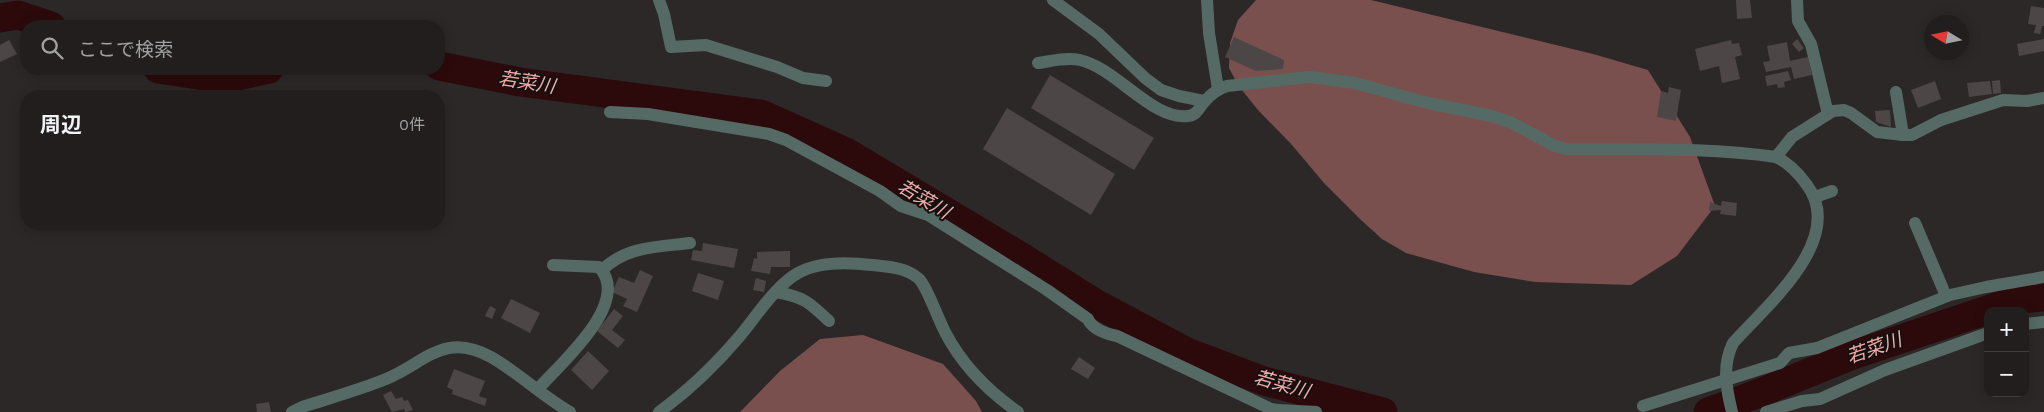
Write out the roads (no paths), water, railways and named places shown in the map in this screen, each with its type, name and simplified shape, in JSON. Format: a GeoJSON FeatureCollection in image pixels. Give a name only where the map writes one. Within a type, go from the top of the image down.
{"type":"FeatureCollection","features":[{"type":"Feature","properties":{"kind":"street"},"geometry":{"type":"LineString","coordinates":[[659,0],[671,47],[706,45],[777,67],[803,78],[826,82]]}},
{"type":"Feature","properties":{"kind":"street"},"geometry":{"type":"LineString","coordinates":[[1053,0],[1099,34],[1160,90],[1204,101]]}},
{"type":"Feature","properties":{"kind":"street"},"geometry":{"type":"LineString","coordinates":[[1207,0],[1209,33],[1218,89]]}},
{"type":"Feature","properties":{"kind":"street"},"geometry":{"type":"LineString","coordinates":[[1797,0],[1798,21],[1811,44],[1828,114]]}},
{"type":"Feature","properties":{"kind":"street"},"geometry":{"type":"LineString","coordinates":[[1038,62],[1066,59],[1081,60],[1108,72],[1144,101],[1168,113],[1188,116],[1197,112],[1204,101],[1218,89],[1227,86],[1310,77],[1355,83],[1492,116],[1512,123],[1555,146],[1566,149],[1675,149],[1720,151],[1776,157],[1794,169],[1815,197],[1818,219],[1817,228],[1806,257],[1785,287],[1733,342],[1728,353],[1726,383],[1732,412]]}},
{"type":"Feature","properties":{"kind":"street"},"geometry":{"type":"LineString","coordinates":[[1896,92],[1903,136]]}},
{"type":"Feature","properties":{"kind":"street"},"geometry":{"type":"LineString","coordinates":[[1776,157],[1792,137],[1828,114],[1844,110],[1855,115],[1877,132],[1903,136],[1912,135],[1941,120],[2003,100],[2027,101],[2044,98]]}},
{"type":"Feature","properties":{"kind":"street"},"geometry":{"type":"LineString","coordinates":[[610,112],[648,114],[769,134],[786,140],[880,190],[901,206],[928,215],[1047,290],[1099,330],[1117,336],[1271,409],[1285,412],[1304,410],[1316,412]]}},
{"type":"Feature","properties":{"kind":"street"},"geometry":{"type":"LineString","coordinates":[[1815,197],[1832,191]]}},
{"type":"Feature","properties":{"kind":"street"},"geometry":{"type":"LineString","coordinates":[[1915,223],[1946,296]]}},
{"type":"Feature","properties":{"kind":"street"},"geometry":{"type":"LineString","coordinates":[[602,270],[613,260],[624,254],[643,248],[690,243]]}},
{"type":"Feature","properties":{"kind":"street"},"geometry":{"type":"LineString","coordinates":[[659,412],[678,398],[737,340],[776,292],[797,274],[819,264],[862,264],[903,269],[920,279],[945,332],[963,363],[1002,401],[1018,412]]}},
{"type":"Feature","properties":{"kind":"street"},"geometry":{"type":"LineString","coordinates":[[538,389],[582,341],[600,317],[607,302],[608,284],[606,274],[599,267],[553,265]]}},
{"type":"Feature","properties":{"kind":"street"},"geometry":{"type":"LineString","coordinates":[[1643,406],[1726,383],[1780,363],[1789,353],[1817,348],[1946,296],[2044,277]]}},
{"type":"Feature","properties":{"kind":"street"},"geometry":{"type":"LineString","coordinates":[[776,292],[794,295],[808,302],[829,322]]}},
{"type":"Feature","properties":{"kind":"street"},"geometry":{"type":"LineString","coordinates":[[2029,324],[2044,322]]}},
{"type":"Feature","properties":{"kind":"street"},"geometry":{"type":"LineString","coordinates":[[1766,412],[1802,401],[1820,398],[1885,370],[1984,334]]}},
{"type":"Feature","properties":{"kind":"street"},"geometry":{"type":"LineString","coordinates":[[292,412],[387,379],[435,352],[449,348],[463,348],[490,357],[570,412]]}},
{"type":"Feature","properties":{"kind":"waterway","name":"若菜川"},"geometry":{"type":"LineString","coordinates":[[0,18],[18,15],[33,20]]}},
{"type":"Feature","properties":{"kind":"waterway","name":"若菜川"},"geometry":{"type":"LineString","coordinates":[[445,67],[520,82],[761,114],[846,152],[1095,303],[1187,352],[1264,381],[1383,412]]}},
{"type":"Feature","properties":{"kind":"waterway","name":"若菜川"},"geometry":{"type":"LineString","coordinates":[[198,75],[224,79],[242,75]]}},
{"type":"Feature","properties":{"kind":"waterway","name":"若菜川"},"geometry":{"type":"LineString","coordinates":[[1708,412],[1850,356],[2020,299],[2044,297]]}}]}
